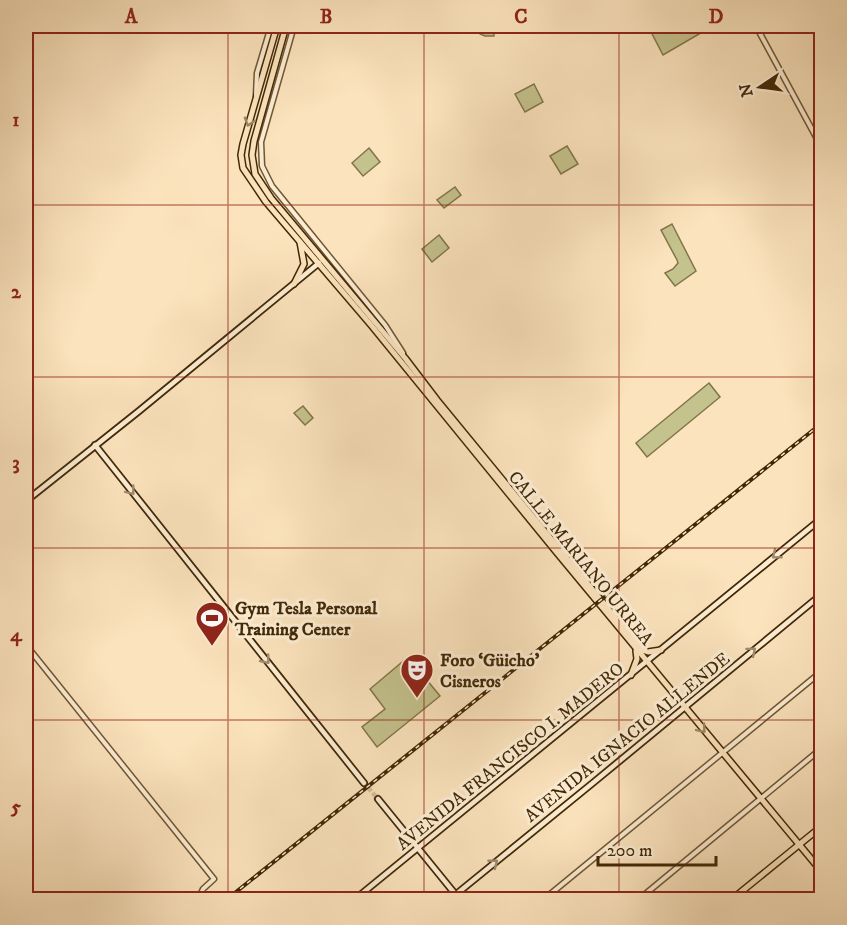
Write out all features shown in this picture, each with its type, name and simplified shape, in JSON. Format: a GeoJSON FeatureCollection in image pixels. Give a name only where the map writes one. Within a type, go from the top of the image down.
{"type":"FeatureCollection","features":[{"type":"Feature","properties":{"kind":"main road"},"geometry":{"type":"LineString","coordinates":[[277,26],[243,144],[241,155],[243,168],[266,202],[321,261]]}},
{"type":"Feature","properties":{"kind":"main road"},"geometry":{"type":"LineString","coordinates":[[286,26],[252,155],[255,174],[321,261]]}},
{"type":"Feature","properties":{"kind":"main road"},"geometry":{"type":"LineString","coordinates":[[261,117],[268,119]]}},
{"type":"Feature","properties":{"kind":"main road"},"geometry":{"type":"LineString","coordinates":[[294,284],[304,264],[300,240]]}},
{"type":"Feature","properties":{"kind":"main road"},"geometry":{"type":"LineString","coordinates":[[26,501],[321,261]]}},
{"type":"Feature","properties":{"kind":"main road","name":"CALLE MARIANO URREA"},"geometry":{"type":"LineString","coordinates":[[321,261],[405,358],[642,650],[648,652],[661,650]]}},
{"type":"Feature","properties":{"kind":"main road","name":"CALLE MARIANO URREA"},"geometry":{"type":"LineString","coordinates":[[321,261],[647,662],[822,872]]}},
{"type":"Feature","properties":{"kind":"main road"},"geometry":{"type":"LineString","coordinates":[[95,445],[364,783]]}},
{"type":"Feature","properties":{"kind":"main road","name":"AVENIDA FRANCISCO I. MADERO"},"geometry":{"type":"LineString","coordinates":[[354,900],[822,518]]}},
{"type":"Feature","properties":{"kind":"main road","name":"AVENIDA IGNACIO ALLENDE"},"geometry":{"type":"LineString","coordinates":[[449,900],[822,594]]}},
{"type":"Feature","properties":{"kind":"main road"},"geometry":{"type":"LineString","coordinates":[[631,675],[637,659],[634,646]]}},
{"type":"Feature","properties":{"kind":"main road"},"geometry":{"type":"LineString","coordinates":[[378,799],[460,900]]}},
{"type":"Feature","properties":{"kind":"main road"},"geometry":{"type":"LineString","coordinates":[[731,900],[822,826]]}},
{"type":"Feature","properties":{"kind":"street"},"geometry":{"type":"LineString","coordinates":[[256,97],[255,84],[271,26]]}},
{"type":"Feature","properties":{"kind":"street"},"geometry":{"type":"LineString","coordinates":[[294,26],[261,142],[260,155],[266,176],[385,325],[405,358]]}},
{"type":"Feature","properties":{"kind":"street"},"geometry":{"type":"LineString","coordinates":[[756,26],[822,148]]}},
{"type":"Feature","properties":{"kind":"street"},"geometry":{"type":"LineString","coordinates":[[26,645],[214,879],[203,889],[198,900]]}},
{"type":"Feature","properties":{"kind":"street"},"geometry":{"type":"LineString","coordinates":[[543,900],[822,671]]}},
{"type":"Feature","properties":{"kind":"street"},"geometry":{"type":"LineString","coordinates":[[638,900],[822,748]]}},
{"type":"Feature","properties":{"kind":"shaded area"},"geometry":{"type":"Polygon","coordinates":[[[452,26],[500,26],[494,30],[494,36],[485,36],[480,34],[478,29],[463,32],[462,29],[454,30],[452,26]]]}},
{"type":"Feature","properties":{"kind":"shaded area"},"geometry":{"type":"Polygon","coordinates":[[[648,26],[703,26],[706,30],[663,55],[648,26]]]}},
{"type":"Feature","properties":{"kind":"shaded area"},"geometry":{"type":"Polygon","coordinates":[[[534,84],[543,102],[525,112],[515,94],[534,84]]]}},
{"type":"Feature","properties":{"kind":"shaded area"},"geometry":{"type":"Polygon","coordinates":[[[567,146],[578,164],[561,174],[550,156],[567,146]]]}},
{"type":"Feature","properties":{"kind":"shaded area"},"geometry":{"type":"Polygon","coordinates":[[[369,148],[380,162],[363,176],[352,163],[369,148]]]}},
{"type":"Feature","properties":{"kind":"shaded area"},"geometry":{"type":"Polygon","coordinates":[[[455,187],[461,195],[444,208],[437,200],[455,187]]]}},
{"type":"Feature","properties":{"kind":"shaded area"},"geometry":{"type":"Polygon","coordinates":[[[672,224],[696,271],[675,286],[665,273],[678,263],[661,230],[672,224]]]}},
{"type":"Feature","properties":{"kind":"shaded area"},"geometry":{"type":"Polygon","coordinates":[[[439,235],[449,248],[432,262],[422,249],[439,235]]]}},
{"type":"Feature","properties":{"kind":"shaded area"},"geometry":{"type":"Polygon","coordinates":[[[709,383],[720,397],[647,457],[636,443],[709,383]]]}},
{"type":"Feature","properties":{"kind":"shaded area"},"geometry":{"type":"Polygon","coordinates":[[[303,406],[313,418],[305,425],[294,413],[303,406]]]}},
{"type":"Feature","properties":{"kind":"shaded area"},"geometry":{"type":"Polygon","coordinates":[[[408,657],[440,696],[377,747],[362,727],[385,709],[370,689],[408,657]]]}},
{"type":"Feature","properties":{"kind":"tunnel"},"geometry":{"type":"LineString","coordinates":[[364,783],[378,799]]}},
{"type":"Feature","properties":{"kind":"railway"},"geometry":{"type":"LineString","coordinates":[[226,900],[822,423]]}},
{"type":"Feature","properties":{"kind":"place","name":"Gym Tesla Personal Training Center"},"geometry":{"type":"Point","coordinates":[212,647]}},
{"type":"Feature","properties":{"kind":"place","name":"Foro ‘Güicho’ Cisneros"},"geometry":{"type":"Point","coordinates":[417,699]}}]}
